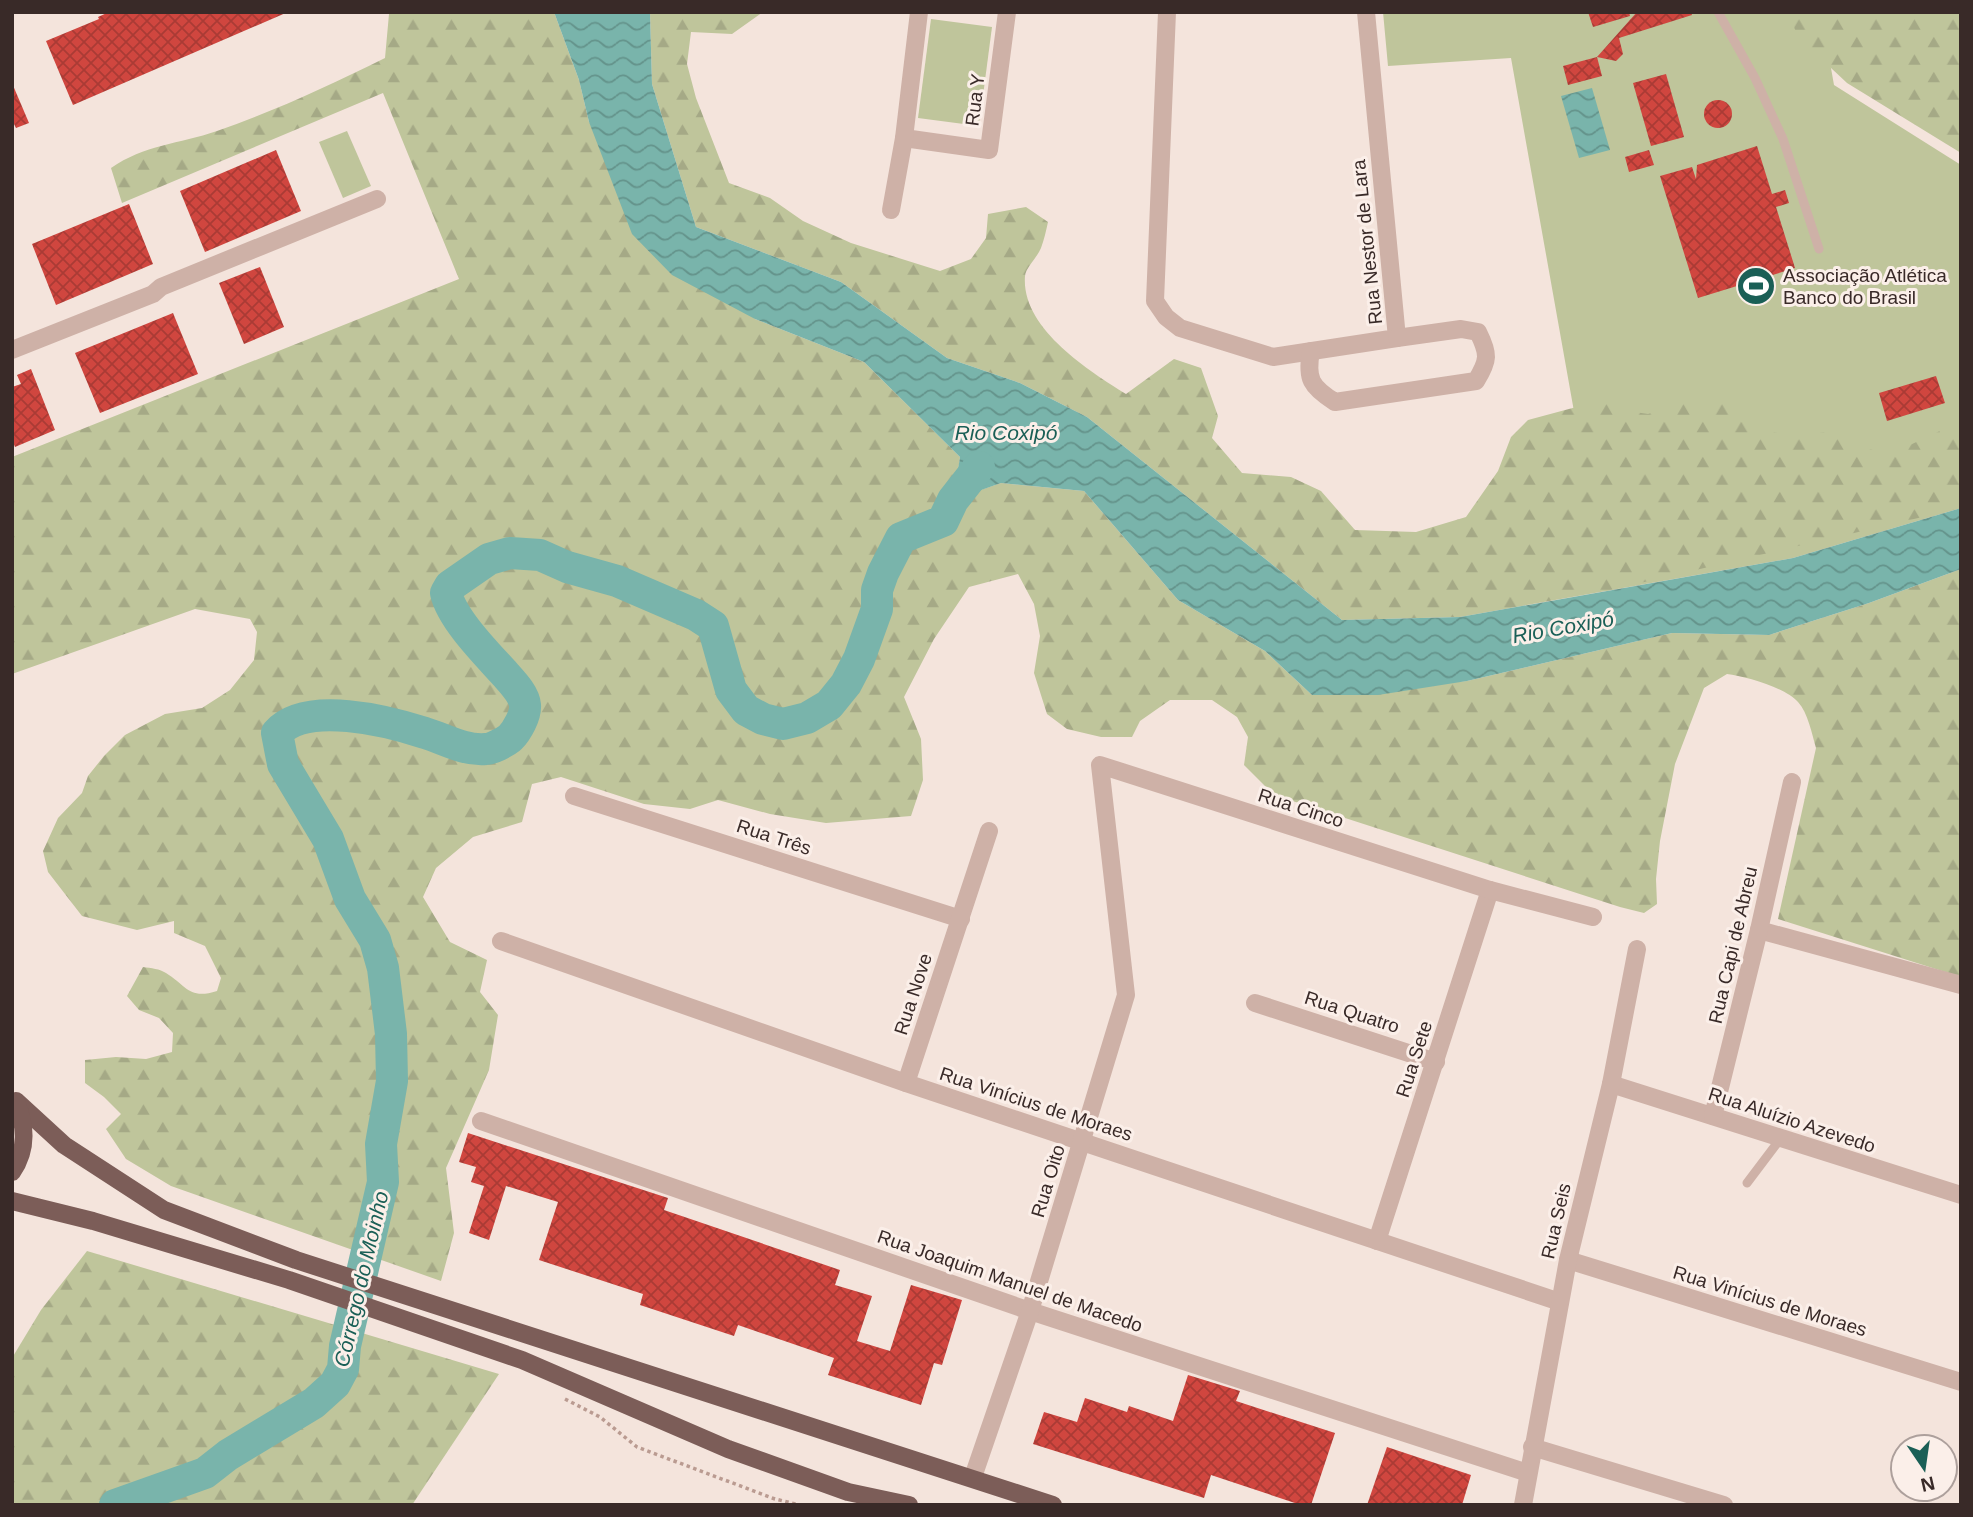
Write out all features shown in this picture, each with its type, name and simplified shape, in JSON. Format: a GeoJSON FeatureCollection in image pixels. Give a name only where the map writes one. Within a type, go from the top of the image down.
{"type":"FeatureCollection","features":[{"type":"Feature","properties":{"kind":"main road"},"geometry":{"type":"LineString","coordinates":[[12,1172],[18,1163],[24,1142],[24,1121],[14,1098]]}},
{"type":"Feature","properties":{"kind":"main road"},"geometry":{"type":"LineString","coordinates":[[14,1098],[64,1145],[164,1210],[296,1260],[1054,1505]]}},
{"type":"Feature","properties":{"kind":"main road"},"geometry":{"type":"LineString","coordinates":[[12,1201],[93,1221],[289,1280],[522,1360],[728,1449],[848,1492],[909,1505]]}},
{"type":"Feature","properties":{"kind":"street"},"geometry":{"type":"LineString","coordinates":[[891,210],[904,138],[919,12]]}},
{"type":"Feature","properties":{"kind":"street","name":"Rua Y"},"geometry":{"type":"LineString","coordinates":[[904,138],[989,150],[1007,12]]}},
{"type":"Feature","properties":{"kind":"street","name":"Rua Nestor de Lara"},"geometry":{"type":"LineString","coordinates":[[1167,12],[1155,301],[1166,317],[1180,328],[1273,357],[1397,338],[1366,12]]}},
{"type":"Feature","properties":{"kind":"street"},"geometry":{"type":"LineString","coordinates":[[12,350],[153,294],[161,287],[377,199]]}},
{"type":"Feature","properties":{"kind":"street"},"geometry":{"type":"LineString","coordinates":[[1311,351],[1308,371],[1313,382],[1322,394],[1335,402],[1476,381],[1486,366],[1486,349],[1478,332],[1461,329],[1397,338]]}},
{"type":"Feature","properties":{"kind":"street","name":"Rua Cinco"},"geometry":{"type":"LineString","coordinates":[[1100,765],[1490,890],[1593,917]]}},
{"type":"Feature","properties":{"kind":"street","name":"Rua Oito"},"geometry":{"type":"LineString","coordinates":[[973,1478],[1030,1311],[1126,995],[1100,765]]}},
{"type":"Feature","properties":{"kind":"street","name":"Rua Capi de Abreu"},"geometry":{"type":"LineString","coordinates":[[1713,1116],[1759,930],[1791,782]]}},
{"type":"Feature","properties":{"kind":"street","name":"Rua Três"},"geometry":{"type":"LineString","coordinates":[[574,796],[961,919]]}},
{"type":"Feature","properties":{"kind":"street","name":"Rua Nove"},"geometry":{"type":"LineString","coordinates":[[906,1083],[989,831]]}},
{"type":"Feature","properties":{"kind":"street","name":"Rua Sete"},"geometry":{"type":"LineString","coordinates":[[1377,1241],[1490,890]]}},
{"type":"Feature","properties":{"kind":"street"},"geometry":{"type":"LineString","coordinates":[[1759,930],[1961,985]]}},
{"type":"Feature","properties":{"kind":"street","name":"Rua Vinícius de Moraes"},"geometry":{"type":"LineString","coordinates":[[501,942],[906,1083],[1560,1302]]}},
{"type":"Feature","properties":{"kind":"street","name":"Rua Seis"},"geometry":{"type":"LineString","coordinates":[[1523,1505],[1568,1260],[1611,1084],[1637,949]]}},
{"type":"Feature","properties":{"kind":"street","name":"Rua Quatro"},"geometry":{"type":"LineString","coordinates":[[1255,1003],[1436,1062]]}},
{"type":"Feature","properties":{"kind":"street","name":"Rua Aluízio Azevedo"},"geometry":{"type":"LineString","coordinates":[[1611,1084],[1961,1195]]}},
{"type":"Feature","properties":{"kind":"street","name":"Rua Joaquim Manuel de Macedo"},"geometry":{"type":"LineString","coordinates":[[481,1121],[1030,1311],[1528,1473]]}},
{"type":"Feature","properties":{"kind":"street","name":"Rua Vinícius de Moraes"},"geometry":{"type":"LineString","coordinates":[[1568,1260],[1961,1382]]}},
{"type":"Feature","properties":{"kind":"street"},"geometry":{"type":"LineString","coordinates":[[1532,1447],[1724,1505]]}},
{"type":"Feature","properties":{"kind":"lane"},"geometry":{"type":"LineString","coordinates":[[1718,12],[1755,78],[1783,139],[1819,249]]}},
{"type":"Feature","properties":{"kind":"lane"},"geometry":{"type":"LineString","coordinates":[[1747,1183],[1781,1138]]}},
{"type":"Feature","properties":{"kind":"path"},"geometry":{"type":"LineString","coordinates":[[565,1399],[600,1418],[637,1447],[775,1499],[800,1505]]}},
{"type":"Feature","properties":{"kind":"green space"},"geometry":{"type":"Polygon","coordinates":[[[554,12],[579,80],[589,122],[755,319],[864,362],[960,457],[954,499],[1001,483],[1084,491],[1178,600],[1265,651],[1312,695],[1467,681],[1672,633],[1769,635],[1869,603],[1961,569],[1961,977],[1778,919],[1816,748],[1809,724],[1798,702],[1775,688],[1727,674],[1704,688],[1675,764],[1660,841],[1656,879],[1657,904],[1644,913],[1274,795],[1244,765],[1248,737],[1237,717],[1212,700],[1170,700],[1140,721],[1132,737],[1101,737],[1067,729],[1047,714],[1034,673],[1040,636],[1034,604],[1018,574],[969,587],[934,639],[904,697],[921,739],[923,780],[911,816],[826,823],[770,814],[718,800],[690,809],[644,804],[561,777],[532,784],[522,822],[473,837],[436,868],[423,897],[450,942],[487,960],[480,992],[498,1015],[489,1070],[446,1168],[454,1233],[441,1281],[171,1186],[126,1159],[106,1129],[121,1114],[85,1083],[85,1060],[116,1057],[146,1059],[172,1052],[173,1033],[159,1018],[139,1010],[127,996],[143,967],[164,972],[189,990],[200,994],[217,991],[221,978],[205,946],[174,933],[174,921],[137,930],[82,916],[48,872],[43,851],[58,818],[82,793],[88,776],[104,756],[125,735],[165,714],[202,708],[230,690],[254,660],[257,632],[250,619],[195,609],[12,674],[12,457],[459,279],[383,93],[122,203],[111,168],[136,154],[217,131],[260,115],[385,58],[389,14],[554,12]]]}},
{"type":"Feature","properties":{"kind":"green space"},"geometry":{"type":"Polygon","coordinates":[[[650,12],[763,12],[732,34],[691,32],[687,64],[696,98],[729,183],[770,198],[803,221],[851,243],[940,271],[971,259],[986,238],[988,214],[1026,207],[1048,222],[1041,248],[1025,276],[1027,295],[1045,330],[1060,346],[1126,394],[1174,359],[1201,368],[1218,416],[1212,438],[1242,473],[1291,477],[1321,491],[1355,530],[1416,532],[1466,517],[1498,471],[1511,437],[1528,420],[1606,399],[1615,409],[1648,414],[1694,399],[1746,403],[1764,430],[1795,437],[1831,431],[1853,447],[1893,453],[1961,421],[1961,508],[1606,591],[1460,617],[1342,620],[1087,417],[1020,383],[947,358],[841,282],[696,227],[652,84],[650,12]]]}},
{"type":"Feature","properties":{"kind":"green space","name":"Associação Atlética Banco do Brasil"},"geometry":{"type":"Polygon","coordinates":[[[1383,12],[1821,12],[1834,85],[1961,165],[1961,508],[1793,558],[1606,591],[1511,58],[1388,66],[1383,12]]]}},
{"type":"Feature","properties":{"kind":"green space"},"geometry":{"type":"Polygon","coordinates":[[[1788,12],[1961,12],[1961,153],[1847,83],[1798,37],[1788,12]]]}},
{"type":"Feature","properties":{"kind":"green space"},"geometry":{"type":"Polygon","coordinates":[[[931,19],[992,27],[979,126],[918,118],[931,19]]]}},
{"type":"Feature","properties":{"kind":"green space"},"geometry":{"type":"Polygon","coordinates":[[[347,131],[371,186],[343,198],[319,142],[347,131]]]}},
{"type":"Feature","properties":{"kind":"green space"},"geometry":{"type":"Polygon","coordinates":[[[87,1251],[499,1374],[412,1505],[12,1505],[12,1358],[41,1310],[87,1251]]]}},
{"type":"Feature","properties":{"kind":"water","name":"Rio Coxipó"},"geometry":{"type":"Polygon","coordinates":[[[554,12],[650,12],[652,84],[696,227],[841,282],[947,358],[1020,383],[1087,417],[1342,620],[1460,617],[1793,558],[1961,508],[1961,569],[1869,603],[1769,635],[1672,633],[1467,681],[1378,695],[1312,695],[1265,651],[1178,600],[1084,491],[1001,483],[953,500],[960,457],[864,362],[755,319],[672,275],[632,234],[589,122],[579,80],[554,12]]]}},
{"type":"Feature","properties":{"kind":"water"},"geometry":{"type":"Polygon","coordinates":[[[1592,88],[1610,150],[1579,158],[1561,96],[1592,88]]]}},
{"type":"Feature","properties":{"kind":"building"},"geometry":{"type":"Polygon","coordinates":[[[109,12],[288,12],[73,105],[46,41],[99,19],[98,17],[109,12]]]}},
{"type":"Feature","properties":{"kind":"building"},"geometry":{"type":"Polygon","coordinates":[[[1588,12],[1629,12],[1630,16],[1593,27],[1588,12]]]}},
{"type":"Feature","properties":{"kind":"building"},"geometry":{"type":"Polygon","coordinates":[[[1637,12],[1691,12],[1692,15],[1619,38],[1623,54],[1616,61],[1597,57],[1637,12]]]}},
{"type":"Feature","properties":{"kind":"building"},"geometry":{"type":"Polygon","coordinates":[[[1597,57],[1602,76],[1568,85],[1563,66],[1597,57]]]}},
{"type":"Feature","properties":{"kind":"building"},"geometry":{"type":"Polygon","coordinates":[[[1666,74],[1684,137],[1651,146],[1633,83],[1666,74]]]}},
{"type":"Feature","properties":{"kind":"building"},"geometry":{"type":"Polygon","coordinates":[[[12,83],[29,123],[16,128],[12,120],[12,83]]]}},
{"type":"Feature","properties":{"kind":"building"},"geometry":{"type":"Polygon","coordinates":[[[1718,100],[1728,104],[1732,114],[1728,124],[1718,128],[1708,124],[1704,114],[1708,104],[1718,100]]]}},
{"type":"Feature","properties":{"kind":"building"},"geometry":{"type":"Polygon","coordinates":[[[1757,146],[1772,194],[1785,190],[1789,203],[1776,207],[1795,268],[1698,298],[1660,176],[1692,167],[1696,179],[1697,165],[1757,146]]]}},
{"type":"Feature","properties":{"kind":"building"},"geometry":{"type":"Polygon","coordinates":[[[276,150],[301,211],[205,252],[180,191],[276,150]]]}},
{"type":"Feature","properties":{"kind":"building"},"geometry":{"type":"Polygon","coordinates":[[[1649,150],[1654,165],[1629,172],[1625,157],[1649,150]]]}},
{"type":"Feature","properties":{"kind":"building"},"geometry":{"type":"Polygon","coordinates":[[[129,204],[153,264],[56,305],[32,244],[129,204]]]}},
{"type":"Feature","properties":{"kind":"building"},"geometry":{"type":"Polygon","coordinates":[[[260,267],[284,327],[244,344],[219,283],[260,267]]]}},
{"type":"Feature","properties":{"kind":"building"},"geometry":{"type":"Polygon","coordinates":[[[173,313],[198,374],[100,413],[75,353],[173,313]]]}},
{"type":"Feature","properties":{"kind":"building"},"geometry":{"type":"Polygon","coordinates":[[[31,369],[55,430],[15,447],[12,440],[12,387],[21,384],[17,375],[31,369]]]}},
{"type":"Feature","properties":{"kind":"building"},"geometry":{"type":"Polygon","coordinates":[[[1936,376],[1945,403],[1887,421],[1879,393],[1936,376]]]}},
{"type":"Feature","properties":{"kind":"building"},"geometry":{"type":"Polygon","coordinates":[[[468,1133],[668,1198],[664,1210],[840,1270],[835,1285],[872,1296],[857,1341],[890,1351],[911,1285],[962,1300],[942,1365],[934,1363],[921,1405],[828,1375],[834,1358],[738,1325],[734,1336],[640,1305],[643,1294],[539,1260],[558,1202],[506,1186],[489,1240],[469,1233],[484,1186],[471,1182],[476,1167],[459,1162],[468,1133]]]}},
{"type":"Feature","properties":{"kind":"building"},"geometry":{"type":"Polygon","coordinates":[[[1188,1375],[1240,1391],[1236,1401],[1335,1433],[1311,1505],[1301,1505],[1211,1475],[1204,1498],[1033,1444],[1044,1412],[1077,1422],[1085,1398],[1127,1412],[1129,1406],[1173,1421],[1188,1375]]]}},
{"type":"Feature","properties":{"kind":"building"},"geometry":{"type":"Polygon","coordinates":[[[1387,1447],[1471,1475],[1462,1505],[1367,1505],[1387,1447]]]}},
{"type":"Feature","properties":{"kind":"waterway","name":"Córrego do Moinho"},"geometry":{"type":"LineString","coordinates":[[115,1505],[205,1473],[228,1455],[314,1403],[335,1384],[343,1369],[345,1346],[383,1182],[381,1144],[392,1081],[391,1034],[383,968],[375,940],[350,899],[328,839],[283,764],[277,733],[290,723],[307,717],[327,715],[390,723],[470,748],[489,749],[510,738],[524,713],[522,697],[514,684],[462,625],[446,593],[450,586],[489,559],[510,553],[540,555],[567,567],[617,581],[696,615],[713,626],[731,690],[746,710],[763,719],[783,724],[807,718],[829,705],[846,684],[859,659],[877,609],[877,590],[883,573],[901,538],[943,521],[953,500],[979,467]]}},
{"type":"Feature","properties":{"kind":"place","name":"Associação Atlética Banco do Brasil"},"geometry":{"type":"Point","coordinates":[1756,286]}}]}
